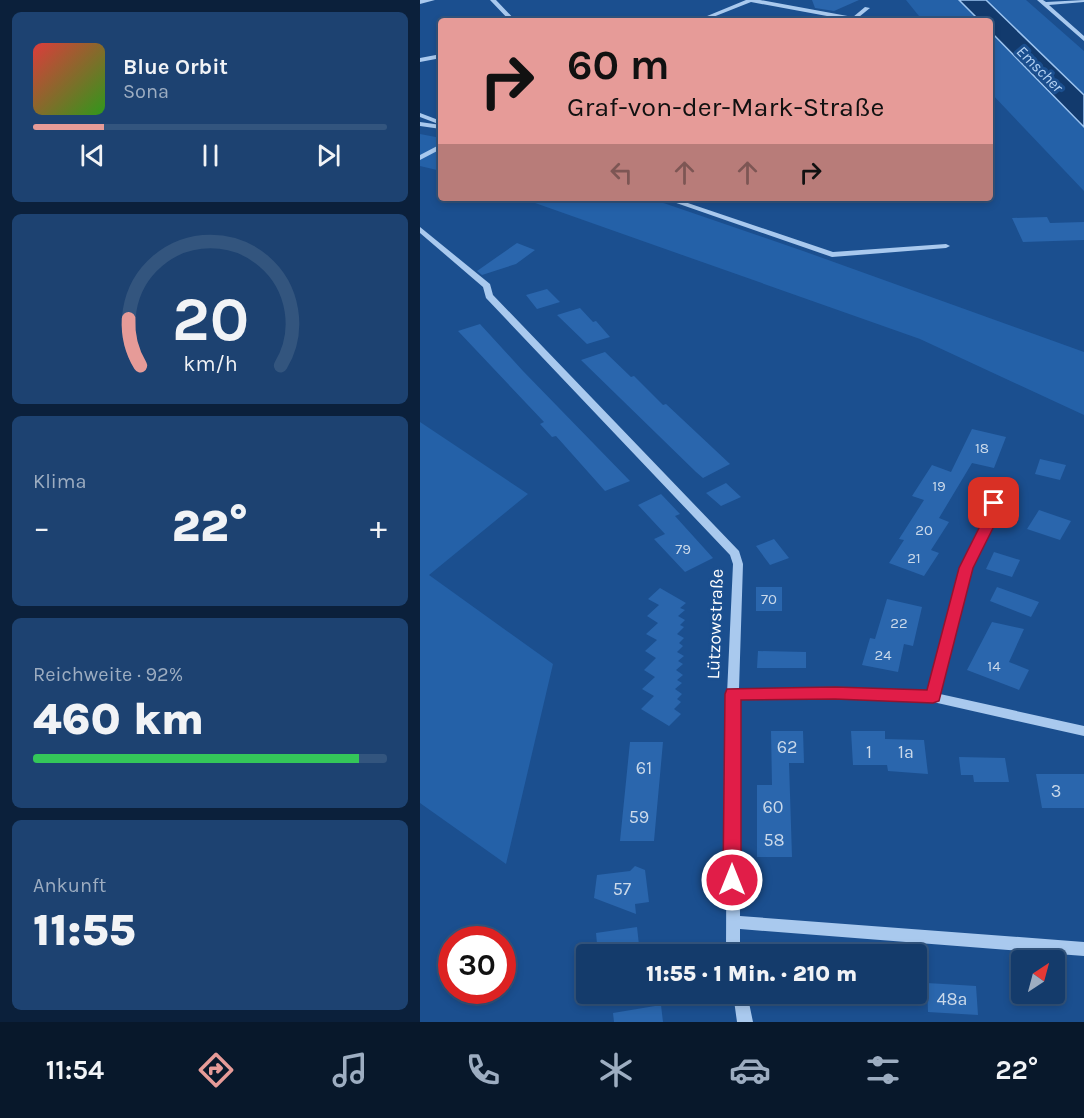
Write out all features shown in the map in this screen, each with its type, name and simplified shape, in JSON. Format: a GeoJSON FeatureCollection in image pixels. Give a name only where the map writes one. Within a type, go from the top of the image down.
{"type":"FeatureCollection","features":[{"type":"Feature","properties":{"kind":"street"},"geometry":{"type":"LineString","coordinates":[[422,1],[432,0]]}},
{"type":"Feature","properties":{"kind":"street"},"geometry":{"type":"LineString","coordinates":[[493,0],[510,18]]}},
{"type":"Feature","properties":{"kind":"street"},"geometry":{"type":"LineString","coordinates":[[706,18],[751,0],[844,18]]}},
{"type":"Feature","properties":{"kind":"street"},"geometry":{"type":"LineString","coordinates":[[1042,2],[1084,0]]}},
{"type":"Feature","properties":{"kind":"street"},"geometry":{"type":"LineString","coordinates":[[1042,2],[1084,39]]}},
{"type":"Feature","properties":{"kind":"street"},"geometry":{"type":"LineString","coordinates":[[856,18],[867,8]]}},
{"type":"Feature","properties":{"kind":"street"},"geometry":{"type":"LineString","coordinates":[[420,60],[438,57]]}},
{"type":"Feature","properties":{"kind":"street"},"geometry":{"type":"LineString","coordinates":[[420,115],[438,124]]}},
{"type":"Feature","properties":{"kind":"street"},"geometry":{"type":"LineString","coordinates":[[420,124],[438,125]]}},
{"type":"Feature","properties":{"kind":"street"},"geometry":{"type":"LineString","coordinates":[[420,158],[438,148]]}},
{"type":"Feature","properties":{"kind":"street"},"geometry":{"type":"LineString","coordinates":[[675,201],[832,255],[946,246]]}},
{"type":"Feature","properties":{"kind":"street","name":"Lützowstraße"},"geometry":{"type":"LineString","coordinates":[[420,229],[487,286],[489,296],[735,554],[738,564],[733,694],[733,944]]}},
{"type":"Feature","properties":{"kind":"street"},"geometry":{"type":"LineString","coordinates":[[933,697],[966,568],[986,528],[994,503]]}},
{"type":"Feature","properties":{"kind":"street"},"geometry":{"type":"LineString","coordinates":[[733,694],[875,694],[933,697],[1084,731]]}},
{"type":"Feature","properties":{"kind":"street"},"geometry":{"type":"LineString","coordinates":[[732,922],[1084,949]]}},
{"type":"Feature","properties":{"kind":"street"},"geometry":{"type":"LineString","coordinates":[[742,1004],[745,1022]]}},
{"type":"Feature","properties":{"kind":"shaded area"},"geometry":{"type":"Polygon","coordinates":[[[906,0],[1026,0],[1084,51],[1084,191],[993,95],[993,18],[921,18],[906,0]]]}},
{"type":"Feature","properties":{"kind":"shaded area"},"geometry":{"type":"Polygon","coordinates":[[[420,134],[438,137],[438,170],[420,166],[420,134]]]}},
{"type":"Feature","properties":{"kind":"shaded area"},"geometry":{"type":"Polygon","coordinates":[[[529,201],[658,201],[1084,352],[1084,415],[920,339],[529,201]]]}},
{"type":"Feature","properties":{"kind":"shaded area"},"geometry":{"type":"Polygon","coordinates":[[[420,422],[528,494],[429,575],[553,664],[506,864],[420,803],[420,422]]]}},
{"type":"Feature","properties":{"kind":"water","name":"Emscher"},"geometry":{"type":"Polygon","coordinates":[[[959,0],[986,0],[1084,95],[1084,127],[993,34],[993,18],[977,18],[959,0]]]}},
{"type":"Feature","properties":{"kind":"building"},"geometry":{"type":"Polygon","coordinates":[[[812,0],[859,0],[834,11],[815,8],[812,0]]]}},
{"type":"Feature","properties":{"kind":"building"},"geometry":{"type":"Polygon","coordinates":[[[1047,217],[1050,223],[1084,222],[1084,240],[1023,242],[1012,218],[1047,217]]]}},
{"type":"Feature","properties":{"kind":"building"},"geometry":{"type":"Polygon","coordinates":[[[517,243],[535,250],[516,264],[482,275],[477,271],[517,243]]]}},
{"type":"Feature","properties":{"kind":"building"},"geometry":{"type":"Polygon","coordinates":[[[547,289],[560,302],[537,309],[526,295],[547,289]]]}},
{"type":"Feature","properties":{"kind":"building"},"geometry":{"type":"Polygon","coordinates":[[[580,308],[610,337],[587,344],[557,315],[580,308]]]}},
{"type":"Feature","properties":{"kind":"building"},"geometry":{"type":"Polygon","coordinates":[[[480,324],[630,481],[605,491],[556,436],[552,437],[540,424],[544,422],[458,331],[480,324]]]}},
{"type":"Feature","properties":{"kind":"building"},"geometry":{"type":"Polygon","coordinates":[[[605,352],[631,377],[634,376],[663,405],[666,404],[730,464],[703,478],[696,472],[581,360],[605,352]]]}},
{"type":"Feature","properties":{"kind":"building"},"geometry":{"type":"Polygon","coordinates":[[[972,429],[1006,437],[994,468],[972,463],[939,518],[949,522],[931,550],[939,553],[924,576],[889,563],[904,540],[899,539],[924,500],[912,496],[932,465],[951,472],[972,429]]]}},
{"type":"Feature","properties":{"kind":"building"},"geometry":{"type":"Polygon","coordinates":[[[1040,459],[1066,465],[1060,480],[1035,474],[1040,459]]]}},
{"type":"Feature","properties":{"kind":"building"},"geometry":{"type":"Polygon","coordinates":[[[726,483],[741,497],[721,506],[706,493],[726,483]]]}},
{"type":"Feature","properties":{"kind":"building"},"geometry":{"type":"Polygon","coordinates":[[[661,494],[680,514],[675,516],[713,558],[685,572],[654,539],[665,534],[638,505],[661,494]]]}},
{"type":"Feature","properties":{"kind":"building"},"geometry":{"type":"Polygon","coordinates":[[[1039,510],[1071,521],[1060,540],[1027,529],[1039,510]]]}},
{"type":"Feature","properties":{"kind":"building"},"geometry":{"type":"Polygon","coordinates":[[[774,539],[789,558],[770,565],[756,546],[774,539]]]}},
{"type":"Feature","properties":{"kind":"building"},"geometry":{"type":"Polygon","coordinates":[[[994,552],[1020,560],[1012,577],[986,569],[994,552]]]}},
{"type":"Feature","properties":{"kind":"building"},"geometry":{"type":"Polygon","coordinates":[[[756,587],[782,587],[782,611],[756,611],[756,587]]]}},
{"type":"Feature","properties":{"kind":"building"},"geometry":{"type":"Polygon","coordinates":[[[997,587],[1039,602],[1031,617],[990,601],[997,587]]]}},
{"type":"Feature","properties":{"kind":"building"},"geometry":{"type":"Polygon","coordinates":[[[660,588],[686,603],[680,608],[685,610],[678,616],[685,620],[680,625],[684,627],[677,634],[684,638],[679,643],[683,646],[677,652],[684,656],[678,661],[683,664],[676,670],[683,675],[677,680],[682,683],[675,689],[682,694],[677,699],[681,702],[674,709],[681,714],[669,726],[641,709],[654,696],[642,689],[655,677],[644,670],[656,658],[645,651],[657,640],[646,634],[658,623],[647,616],[659,605],[648,599],[660,588]]]}},
{"type":"Feature","properties":{"kind":"building"},"geometry":{"type":"Polygon","coordinates":[[[887,599],[922,607],[913,646],[904,644],[898,672],[862,665],[870,638],[875,639],[887,599]]]}},
{"type":"Feature","properties":{"kind":"building"},"geometry":{"type":"Polygon","coordinates":[[[992,622],[1024,629],[1009,662],[1029,670],[1019,690],[967,670],[992,622]]]}},
{"type":"Feature","properties":{"kind":"building"},"geometry":{"type":"Polygon","coordinates":[[[758,651],[806,652],[806,668],[757,668],[758,651]]]}},
{"type":"Feature","properties":{"kind":"building"},"geometry":{"type":"Polygon","coordinates":[[[771,731],[803,731],[804,763],[789,763],[792,857],[757,857],[757,785],[772,785],[771,731]]]}},
{"type":"Feature","properties":{"kind":"building"},"geometry":{"type":"Polygon","coordinates":[[[851,731],[885,731],[885,739],[924,740],[928,774],[888,771],[887,765],[853,765],[851,731]]]}},
{"type":"Feature","properties":{"kind":"building"},"geometry":{"type":"Polygon","coordinates":[[[630,742],[663,742],[654,841],[620,841],[630,742]]]}},
{"type":"Feature","properties":{"kind":"building"},"geometry":{"type":"Polygon","coordinates":[[[959,757],[1005,758],[1009,782],[974,782],[973,775],[961,775],[959,757]]]}},
{"type":"Feature","properties":{"kind":"building"},"geometry":{"type":"Polygon","coordinates":[[[1036,774],[1084,774],[1084,808],[1042,808],[1036,774]]]}},
{"type":"Feature","properties":{"kind":"building"},"geometry":{"type":"Polygon","coordinates":[[[635,866],[645,870],[649,902],[635,904],[636,914],[594,898],[597,875],[630,871],[635,866]]]}},
{"type":"Feature","properties":{"kind":"building"},"geometry":{"type":"Polygon","coordinates":[[[637,927],[639,944],[597,944],[596,933],[637,927]]]}},
{"type":"Feature","properties":{"kind":"building"},"geometry":{"type":"Polygon","coordinates":[[[927,983],[976,986],[978,1015],[928,1012],[927,983]]]}},
{"type":"Feature","properties":{"kind":"building"},"geometry":{"type":"Polygon","coordinates":[[[661,1005],[663,1022],[614,1022],[613,1013],[661,1005]]]}},
{"type":"Feature","properties":{"kind":"route"},"geometry":{"type":"LineString","coordinates":[[732,880],[733,694],[835,693],[933,697],[966,568],[986,528],[994,503]]}}]}
